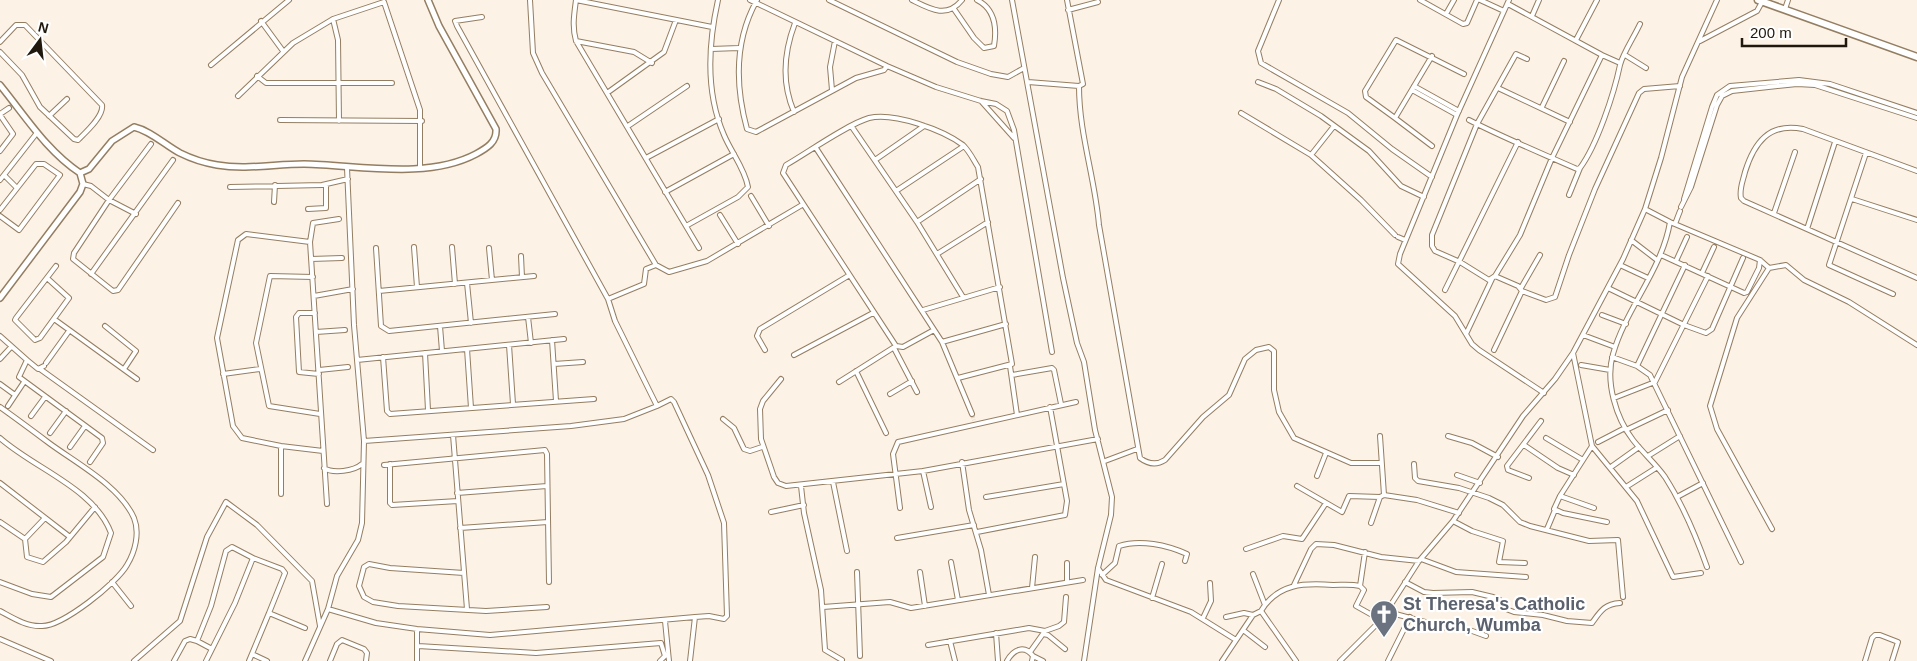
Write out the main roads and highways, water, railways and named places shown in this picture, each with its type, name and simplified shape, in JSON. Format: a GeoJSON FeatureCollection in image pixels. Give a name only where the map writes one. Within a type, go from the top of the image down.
{"type":"FeatureCollection","features":[{"type":"Feature","properties":{"kind":"main road"},"geometry":{"type":"LineString","coordinates":[[1760,1],[1917,57]]}},
{"type":"Feature","properties":{"kind":"tunnel"},"geometry":{"type":"LineString","coordinates":[[972,414],[974,420]]}},
{"type":"Feature","properties":{"kind":"place","name":"St Theresa's Catholic Church, Wumba"},"geometry":{"type":"Point","coordinates":[1384,638]}}]}
